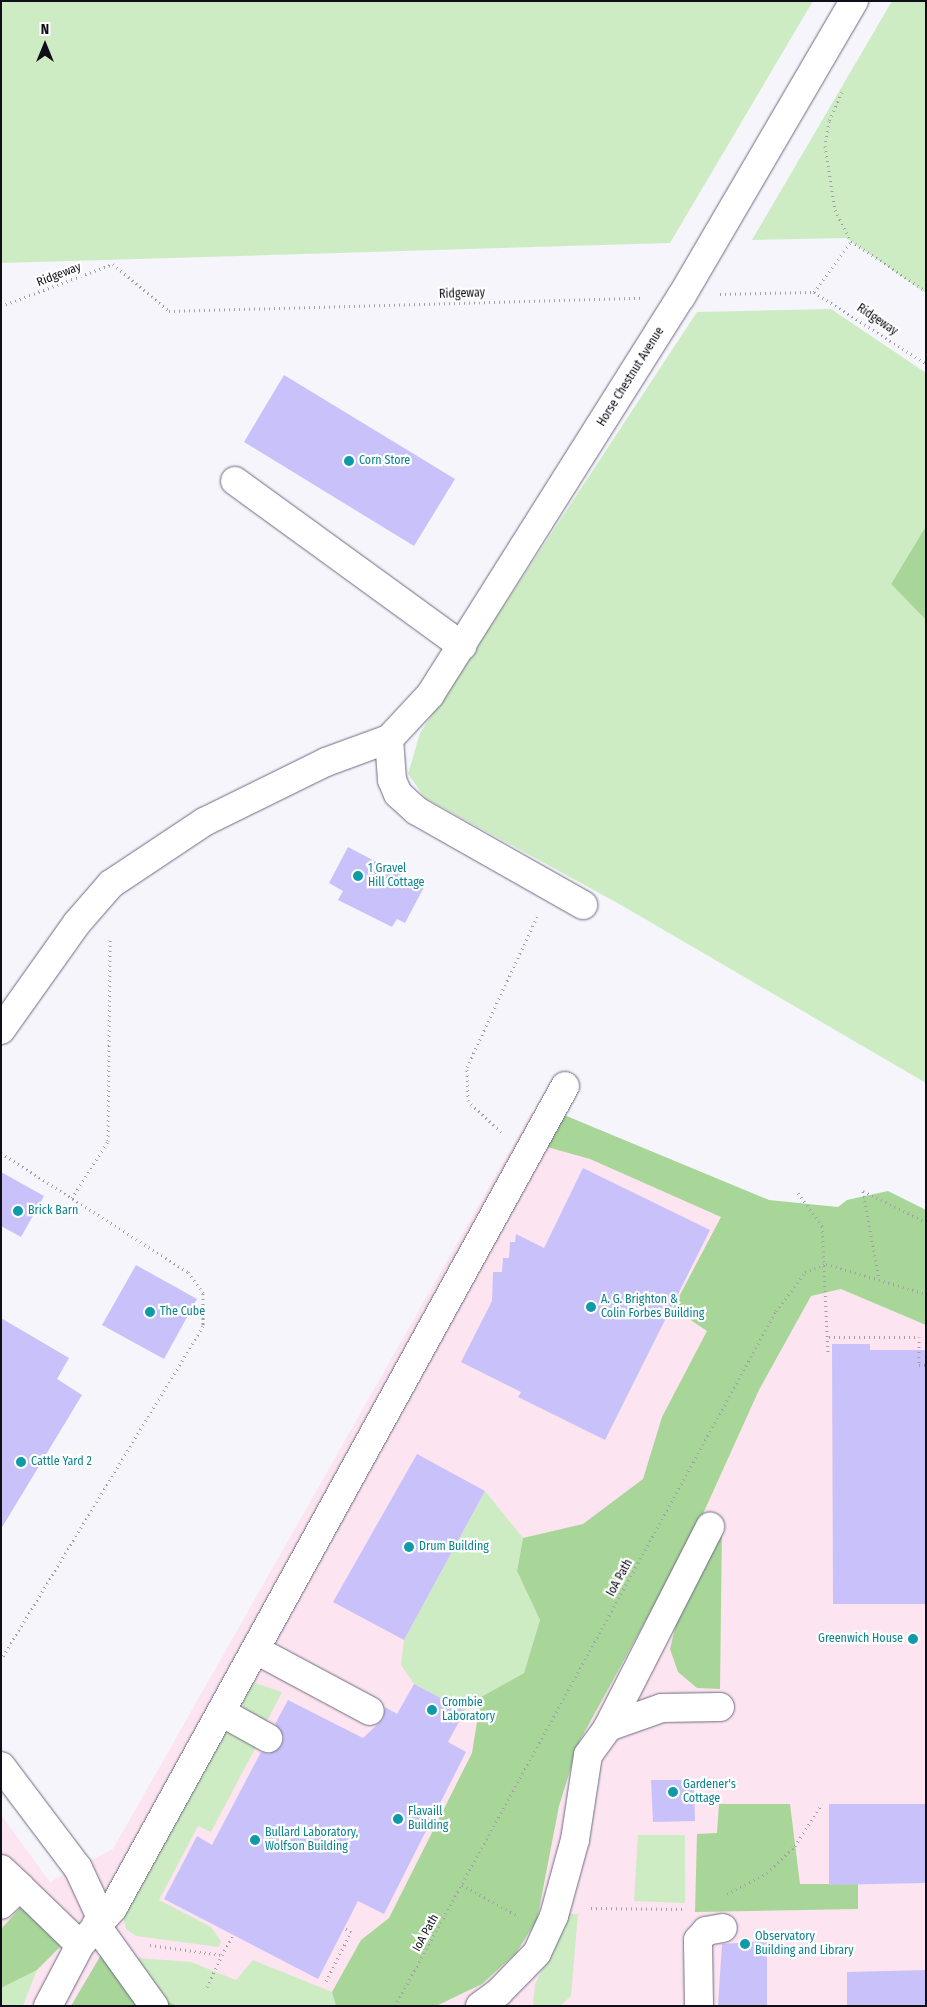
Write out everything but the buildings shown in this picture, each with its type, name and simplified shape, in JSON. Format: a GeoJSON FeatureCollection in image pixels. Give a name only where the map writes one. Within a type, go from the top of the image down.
{"type":"FeatureCollection","features":[{"type":"Feature","properties":{"kind":"lane","name":"Horse Chestnut Avenue"},"geometry":{"type":"LineString","coordinates":[[389,738],[430,695],[462,646],[681,296],[854,1]]}},
{"type":"Feature","properties":{"kind":"lane"},"geometry":{"type":"LineString","coordinates":[[235,480],[462,646]]}},
{"type":"Feature","properties":{"kind":"lane"},"geometry":{"type":"LineString","coordinates":[[1,1030],[77,923],[111,884],[204,822],[326,762],[389,738],[388,760],[398,794],[418,811],[553,885],[583,905]]}},
{"type":"Feature","properties":{"kind":"lane"},"geometry":{"type":"LineString","coordinates":[[48,2006],[92,1930],[113,1908],[566,1086]]}},
{"type":"Feature","properties":{"kind":"lane"},"geometry":{"type":"LineString","coordinates":[[497,2001],[536,1953],[554,1916],[575,1840],[588,1755],[608,1726],[710,1527]]}},
{"type":"Feature","properties":{"kind":"lane"},"geometry":{"type":"LineString","coordinates":[[256,1650],[370,1711]]}},
{"type":"Feature","properties":{"kind":"lane"},"geometry":{"type":"LineString","coordinates":[[608,1726],[662,1708],[720,1707]]}},
{"type":"Feature","properties":{"kind":"lane"},"geometry":{"type":"LineString","coordinates":[[221,1712],[268,1738]]}},
{"type":"Feature","properties":{"kind":"lane"},"geometry":{"type":"LineString","coordinates":[[1,1766],[78,1868],[92,1930]]}},
{"type":"Feature","properties":{"kind":"lane"},"geometry":{"type":"LineString","coordinates":[[7,1887],[92,1930],[154,2006]]}},
{"type":"Feature","properties":{"kind":"lane"},"geometry":{"type":"LineString","coordinates":[[699,2006],[698,1940],[712,1922]]}},
{"type":"Feature","properties":{"kind":"path"},"geometry":{"type":"LineString","coordinates":[[845,86],[829,121],[825,160],[836,210],[851,242],[926,291]]}},
{"type":"Feature","properties":{"kind":"path"},"geometry":{"type":"LineString","coordinates":[[814,292],[851,242]]}},
{"type":"Feature","properties":{"kind":"path","name":"Ridgeway"},"geometry":{"type":"LineString","coordinates":[[1,306],[113,264],[169,311],[814,292],[926,364]]}},
{"type":"Feature","properties":{"kind":"path"},"geometry":{"type":"LineString","coordinates":[[530,1154],[468,1101],[467,1067],[553,885]]}},
{"type":"Feature","properties":{"kind":"path"},"geometry":{"type":"LineString","coordinates":[[72,1198],[108,1142],[110,934]]}},
{"type":"Feature","properties":{"kind":"path"},"geometry":{"type":"LineString","coordinates":[[1,1153],[188,1272],[203,1293],[203,1326],[1,1659]]}},
{"type":"Feature","properties":{"kind":"path"},"geometry":{"type":"LineString","coordinates":[[879,1280],[863,1191],[926,1222]]}},
{"type":"Feature","properties":{"kind":"path"},"geometry":{"type":"LineString","coordinates":[[798,1193],[822,1226],[826,1264],[828,1352]]}},
{"type":"Feature","properties":{"kind":"path"},"geometry":{"type":"LineString","coordinates":[[826,1264],[926,1294]]}},
{"type":"Feature","properties":{"kind":"path","name":"IoA Path"},"geometry":{"type":"LineString","coordinates":[[396,2006],[776,1311],[805,1272],[826,1264]]}},
{"type":"Feature","properties":{"kind":"path"},"geometry":{"type":"LineString","coordinates":[[829,1337],[919,1337],[919,1365],[926,1365]]}},
{"type":"Feature","properties":{"kind":"path"},"geometry":{"type":"LineString","coordinates":[[462,1885],[539,1925],[570,1908],[712,1922],[795,1846],[822,1804]]}},
{"type":"Feature","properties":{"kind":"path"},"geometry":{"type":"LineString","coordinates":[[326,1982],[351,1932],[344,1928]]}},
{"type":"Feature","properties":{"kind":"path"},"geometry":{"type":"LineString","coordinates":[[207,1987],[233,1935]]}},
{"type":"Feature","properties":{"kind":"path"},"geometry":{"type":"LineString","coordinates":[[141,1944],[222,1955]]}},
{"type":"Feature","properties":{"kind":"shaded area"},"geometry":{"type":"Polygon","coordinates":[[[531,1113],[851,1247],[926,1270],[926,2006],[23,2006],[37,1971],[1,1988],[1,1815],[50,1882],[113,1849],[531,1113]]]}},
{"type":"Feature","properties":{"kind":"green space"},"geometry":{"type":"Polygon","coordinates":[[[1,1],[813,1],[670,243],[1,263],[1,1]]]}},
{"type":"Feature","properties":{"kind":"green space"},"geometry":{"type":"Polygon","coordinates":[[[892,1],[926,1],[926,293],[846,238],[752,240],[892,1]]]}},
{"type":"Feature","properties":{"kind":"green space"},"geometry":{"type":"Polygon","coordinates":[[[831,309],[926,373],[926,526],[891,584],[926,620],[926,1083],[621,905],[425,798],[408,774],[420,733],[697,312],[831,309]]]}},
{"type":"Feature","properties":{"kind":"green space"},"geometry":{"type":"Polygon","coordinates":[[[926,526],[926,620],[891,584],[926,526]]]}},
{"type":"Feature","properties":{"kind":"green space"},"geometry":{"type":"Polygon","coordinates":[[[540,1105],[769,1200],[838,1207],[847,1200],[888,1191],[926,1210],[926,1325],[841,1289],[811,1296],[759,1390],[697,1527],[579,1742],[559,1806],[537,1920],[516,1953],[482,1984],[436,2006],[336,2006],[332,1992],[361,1940],[389,1918],[472,1753],[481,1697],[524,1673],[540,1620],[517,1571],[523,1538],[583,1524],[643,1479],[662,1417],[707,1331],[673,1308],[721,1217],[590,1159],[522,1140],[540,1105]]]}},
{"type":"Feature","properties":{"kind":"green space"},"geometry":{"type":"Polygon","coordinates":[[[485,1491],[523,1538],[517,1571],[540,1620],[524,1673],[481,1697],[465,1711],[414,1684],[401,1665],[404,1640],[485,1491]]]}},
{"type":"Feature","properties":{"kind":"green space"},"geometry":{"type":"Polygon","coordinates":[[[722,1527],[720,1689],[697,1688],[678,1672],[670,1649],[677,1620],[722,1527]]]}},
{"type":"Feature","properties":{"kind":"green space"},"geometry":{"type":"Polygon","coordinates":[[[255,1683],[282,1692],[264,1727],[245,1714],[241,1700],[245,1689],[255,1683]]]}},
{"type":"Feature","properties":{"kind":"green space"},"geometry":{"type":"Polygon","coordinates":[[[224,1732],[236,1732],[258,1743],[211,1832],[198,1826],[159,1900],[211,1927],[221,1941],[219,1947],[136,1936],[126,1929],[122,1912],[224,1732]]]}},
{"type":"Feature","properties":{"kind":"green space"},"geometry":{"type":"Polygon","coordinates":[[[719,1804],[790,1804],[800,1884],[858,1884],[858,1909],[695,1912],[697,1834],[717,1833],[719,1804]]]}},
{"type":"Feature","properties":{"kind":"green space"},"geometry":{"type":"Polygon","coordinates":[[[638,1835],[685,1835],[685,1903],[634,1901],[638,1835]]]}},
{"type":"Feature","properties":{"kind":"green space"},"geometry":{"type":"Polygon","coordinates":[[[22,1906],[64,1943],[37,1970],[1,1988],[1,1929],[22,1906]]]}},
{"type":"Feature","properties":{"kind":"green space"},"geometry":{"type":"Polygon","coordinates":[[[570,1914],[578,1914],[571,1996],[560,2006],[533,2006],[535,1984],[570,1914]]]}},
{"type":"Feature","properties":{"kind":"green space"},"geometry":{"type":"Polygon","coordinates":[[[105,1948],[145,1990],[177,2006],[71,2006],[105,1948]]]}},
{"type":"Feature","properties":{"kind":"green space"},"geometry":{"type":"Polygon","coordinates":[[[125,1957],[191,1962],[236,1980],[253,1960],[332,1992],[336,2006],[177,2006],[145,1990],[125,1957]]]}},
{"type":"Feature","properties":{"kind":"green space"},"geometry":{"type":"Polygon","coordinates":[[[37,1970],[23,2006],[1,2006],[1,1988],[37,1970]]]}},
{"type":"Feature","properties":{"kind":"place","name":"Corn Store"},"geometry":{"type":"Point","coordinates":[349,461]}},
{"type":"Feature","properties":{"kind":"place","name":"1 Gravel Hill Cottage"},"geometry":{"type":"Point","coordinates":[358,876]}},
{"type":"Feature","properties":{"kind":"place","name":"Brick Barn"},"geometry":{"type":"Point","coordinates":[18,1211]}},
{"type":"Feature","properties":{"kind":"place","name":"A. G. Brighton & Colin Forbes Building"},"geometry":{"type":"Point","coordinates":[591,1307]}},
{"type":"Feature","properties":{"kind":"place","name":"The Cube"},"geometry":{"type":"Point","coordinates":[150,1312]}},
{"type":"Feature","properties":{"kind":"place","name":"Cattle Yard 2"},"geometry":{"type":"Point","coordinates":[21,1462]}},
{"type":"Feature","properties":{"kind":"place","name":"Drum Building"},"geometry":{"type":"Point","coordinates":[409,1547]}},
{"type":"Feature","properties":{"kind":"place","name":"Greenwich House"},"geometry":{"type":"Point","coordinates":[913,1639]}},
{"type":"Feature","properties":{"kind":"place","name":"Crombie Laboratory"},"geometry":{"type":"Point","coordinates":[432,1710]}},
{"type":"Feature","properties":{"kind":"place","name":"Gardener's Cottage"},"geometry":{"type":"Point","coordinates":[673,1792]}},
{"type":"Feature","properties":{"kind":"place","name":"Flavaill Building"},"geometry":{"type":"Point","coordinates":[398,1819]}},
{"type":"Feature","properties":{"kind":"place","name":"Bullard Laboratory, Wolfson Building"},"geometry":{"type":"Point","coordinates":[255,1840]}},
{"type":"Feature","properties":{"kind":"place","name":"Observatory Building and Library"},"geometry":{"type":"Point","coordinates":[745,1944]}}]}
